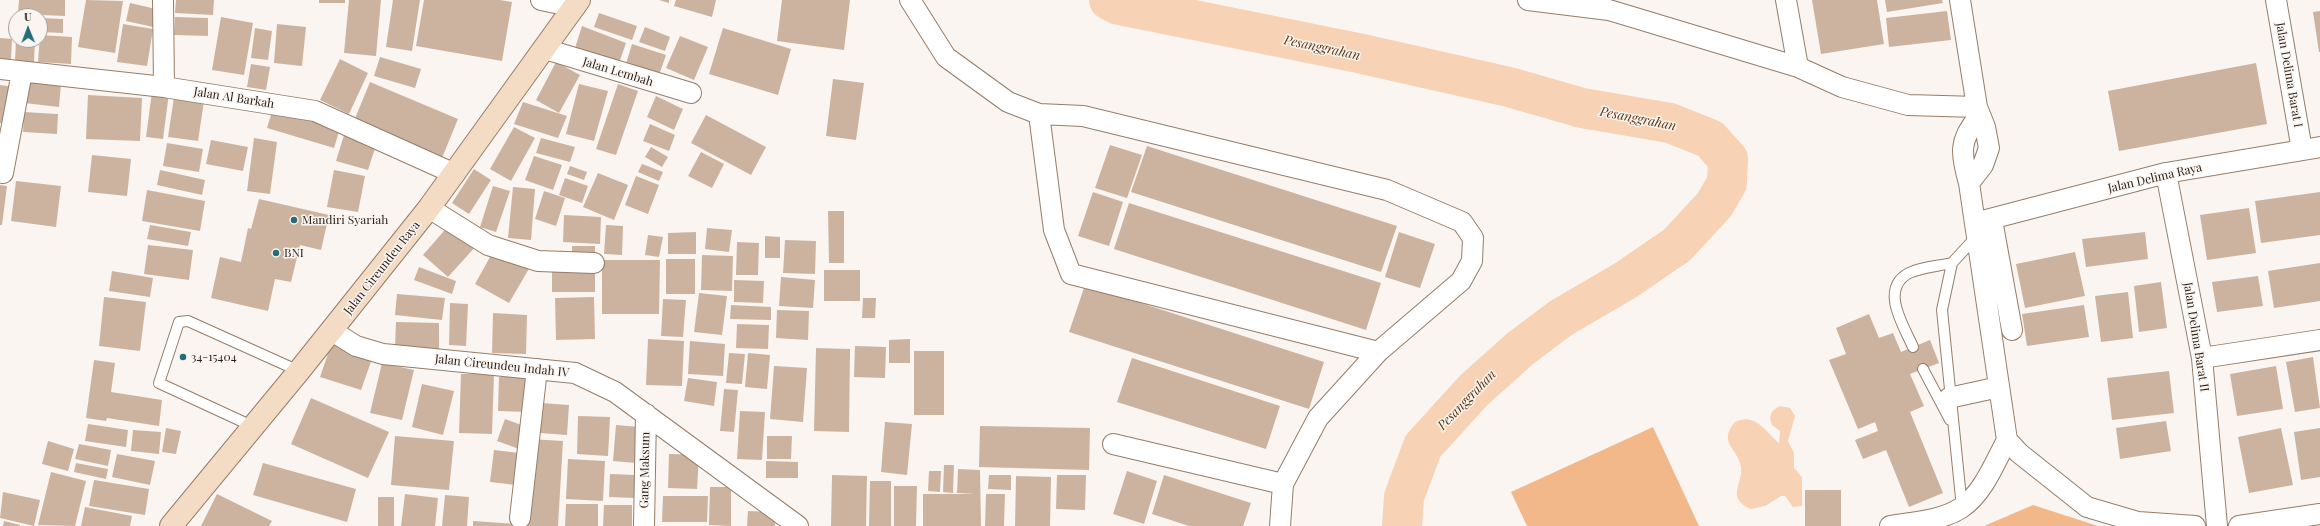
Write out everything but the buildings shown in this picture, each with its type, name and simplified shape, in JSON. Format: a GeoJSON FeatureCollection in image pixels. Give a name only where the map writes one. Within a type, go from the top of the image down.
{"type":"FeatureCollection","features":[{"type":"Feature","properties":{"kind":"main road","name":"Jalan Cireundeu Raya"},"geometry":{"type":"LineString","coordinates":[[170,526],[252,426],[300,371],[429,208],[577,4]]}},
{"type":"Feature","properties":{"kind":"street"},"geometry":{"type":"LineString","coordinates":[[163,0],[164,87]]}},
{"type":"Feature","properties":{"kind":"street"},"geometry":{"type":"LineString","coordinates":[[541,0],[577,4]]}},
{"type":"Feature","properties":{"kind":"street"},"geometry":{"type":"LineString","coordinates":[[910,0],[946,57],[1008,102],[1039,114],[1083,116],[1387,190],[1462,222],[1473,238],[1472,261],[1460,281],[1378,352],[1318,418],[1283,484],[1280,526]]}},
{"type":"Feature","properties":{"kind":"street"},"geometry":{"type":"LineString","coordinates":[[1528,0],[1609,10],[1798,67],[1842,87],[1908,105],[1978,112]]}},
{"type":"Feature","properties":{"kind":"street"},"geometry":{"type":"LineString","coordinates":[[1786,0],[1798,67]]}},
{"type":"Feature","properties":{"kind":"street"},"geometry":{"type":"LineString","coordinates":[[1960,0],[1978,112],[1963,142],[1963,162],[2012,330]]}},
{"type":"Feature","properties":{"kind":"street","name":"Jalan Delima Barat I"},"geometry":{"type":"LineString","coordinates":[[2276,0],[2311,148]]}},
{"type":"Feature","properties":{"kind":"street","name":"Jalan Lembah"},"geometry":{"type":"LineString","coordinates":[[545,49],[691,93]]}},
{"type":"Feature","properties":{"kind":"street","name":"Jalan Al Barkah"},"geometry":{"type":"LineString","coordinates":[[0,69],[164,87],[315,111],[455,174]]}},
{"type":"Feature","properties":{"kind":"street"},"geometry":{"type":"LineString","coordinates":[[3,173],[22,72]]}},
{"type":"Feature","properties":{"kind":"street"},"geometry":{"type":"LineString","coordinates":[[1039,114],[1054,230],[1071,274],[1378,352]]}},
{"type":"Feature","properties":{"kind":"street","name":"Jalan Delima Raya"},"geometry":{"type":"LineString","coordinates":[[1981,226],[2166,173],[2311,148]]}},
{"type":"Feature","properties":{"kind":"street","name":"Jalan Delima Barat II"},"geometry":{"type":"LineString","coordinates":[[2166,173],[2202,358],[2217,526]]}},
{"type":"Feature","properties":{"kind":"street"},"geometry":{"type":"LineString","coordinates":[[429,208],[488,244],[510,252],[538,261],[594,263]]}},
{"type":"Feature","properties":{"kind":"street"},"geometry":{"type":"LineString","coordinates":[[1981,226],[1999,387],[2007,440],[2019,453],[2087,507],[2138,522],[2195,526]]}},
{"type":"Feature","properties":{"kind":"street","name":"Jalan Cireundeu Indah IV"},"geometry":{"type":"LineString","coordinates":[[332,331],[356,346],[382,354],[575,373],[615,392],[798,526]]}},
{"type":"Feature","properties":{"kind":"street"},"geometry":{"type":"LineString","coordinates":[[2202,358],[2320,340]]}},
{"type":"Feature","properties":{"kind":"street"},"geometry":{"type":"LineString","coordinates":[[520,518],[537,369]]}},
{"type":"Feature","properties":{"kind":"street"},"geometry":{"type":"LineString","coordinates":[[1949,398],[1999,387]]}},
{"type":"Feature","properties":{"kind":"street","name":"Gang Maksum"},"geometry":{"type":"LineString","coordinates":[[644,526],[646,414]]}},
{"type":"Feature","properties":{"kind":"street"},"geometry":{"type":"LineString","coordinates":[[1890,526],[1943,516],[1962,508],[1980,488],[2007,440]]}},
{"type":"Feature","properties":{"kind":"street"},"geometry":{"type":"LineString","coordinates":[[1112,444],[1283,484]]}},
{"type":"Feature","properties":{"kind":"street"},"geometry":{"type":"LineString","coordinates":[[2239,526],[2320,514]]}},
{"type":"Feature","properties":{"kind":"lane"},"geometry":{"type":"LineString","coordinates":[[1962,508],[1949,398],[1942,310],[1952,263],[1981,226]]}},
{"type":"Feature","properties":{"kind":"lane"},"geometry":{"type":"LineString","coordinates":[[1913,347],[1894,303],[1895,288],[1909,273],[1952,263]]}},
{"type":"Feature","properties":{"kind":"lane"},"geometry":{"type":"LineString","coordinates":[[252,426],[159,383],[179,322],[188,320],[300,371]]}},
{"type":"Feature","properties":{"kind":"lane"},"geometry":{"type":"LineString","coordinates":[[1923,369],[1952,423]]}},
{"type":"Feature","properties":{"kind":"shaded area"},"geometry":{"type":"Polygon","coordinates":[[[1780,406],[1790,408],[1795,416],[1788,441],[1794,453],[1794,468],[1802,477],[1802,506],[1793,507],[1785,496],[1781,496],[1765,506],[1751,509],[1743,505],[1737,496],[1741,467],[1739,460],[1730,445],[1728,435],[1735,422],[1748,419],[1759,424],[1779,443],[1780,431],[1772,425],[1770,416],[1774,409],[1780,406]]]}},
{"type":"Feature","properties":{"kind":"shaded area"},"geometry":{"type":"Polygon","coordinates":[[[1653,427],[1699,526],[1527,526],[1511,492],[1653,427]]]}},
{"type":"Feature","properties":{"kind":"shaded area"},"geometry":{"type":"Polygon","coordinates":[[[2033,505],[2098,526],[1984,526],[2033,505]]]}},
{"type":"Feature","properties":{"kind":"waterway","name":"Pesanggrahan"},"geometry":{"type":"LineString","coordinates":[[1109,0],[1119,5],[1358,53],[1509,87],[1582,108],[1670,123],[1710,139],[1728,159],[1727,183],[1714,205],[1677,245],[1626,280],[1561,318],[1521,348],[1474,390],[1423,446],[1404,497],[1402,526]]}},
{"type":"Feature","properties":{"kind":"place","name":"Mandiri Syariah"},"geometry":{"type":"Point","coordinates":[294,220]}},
{"type":"Feature","properties":{"kind":"place","name":"BNI"},"geometry":{"type":"Point","coordinates":[276,253]}},
{"type":"Feature","properties":{"kind":"place","name":"34-15404"},"geometry":{"type":"Point","coordinates":[183,357]}}]}
